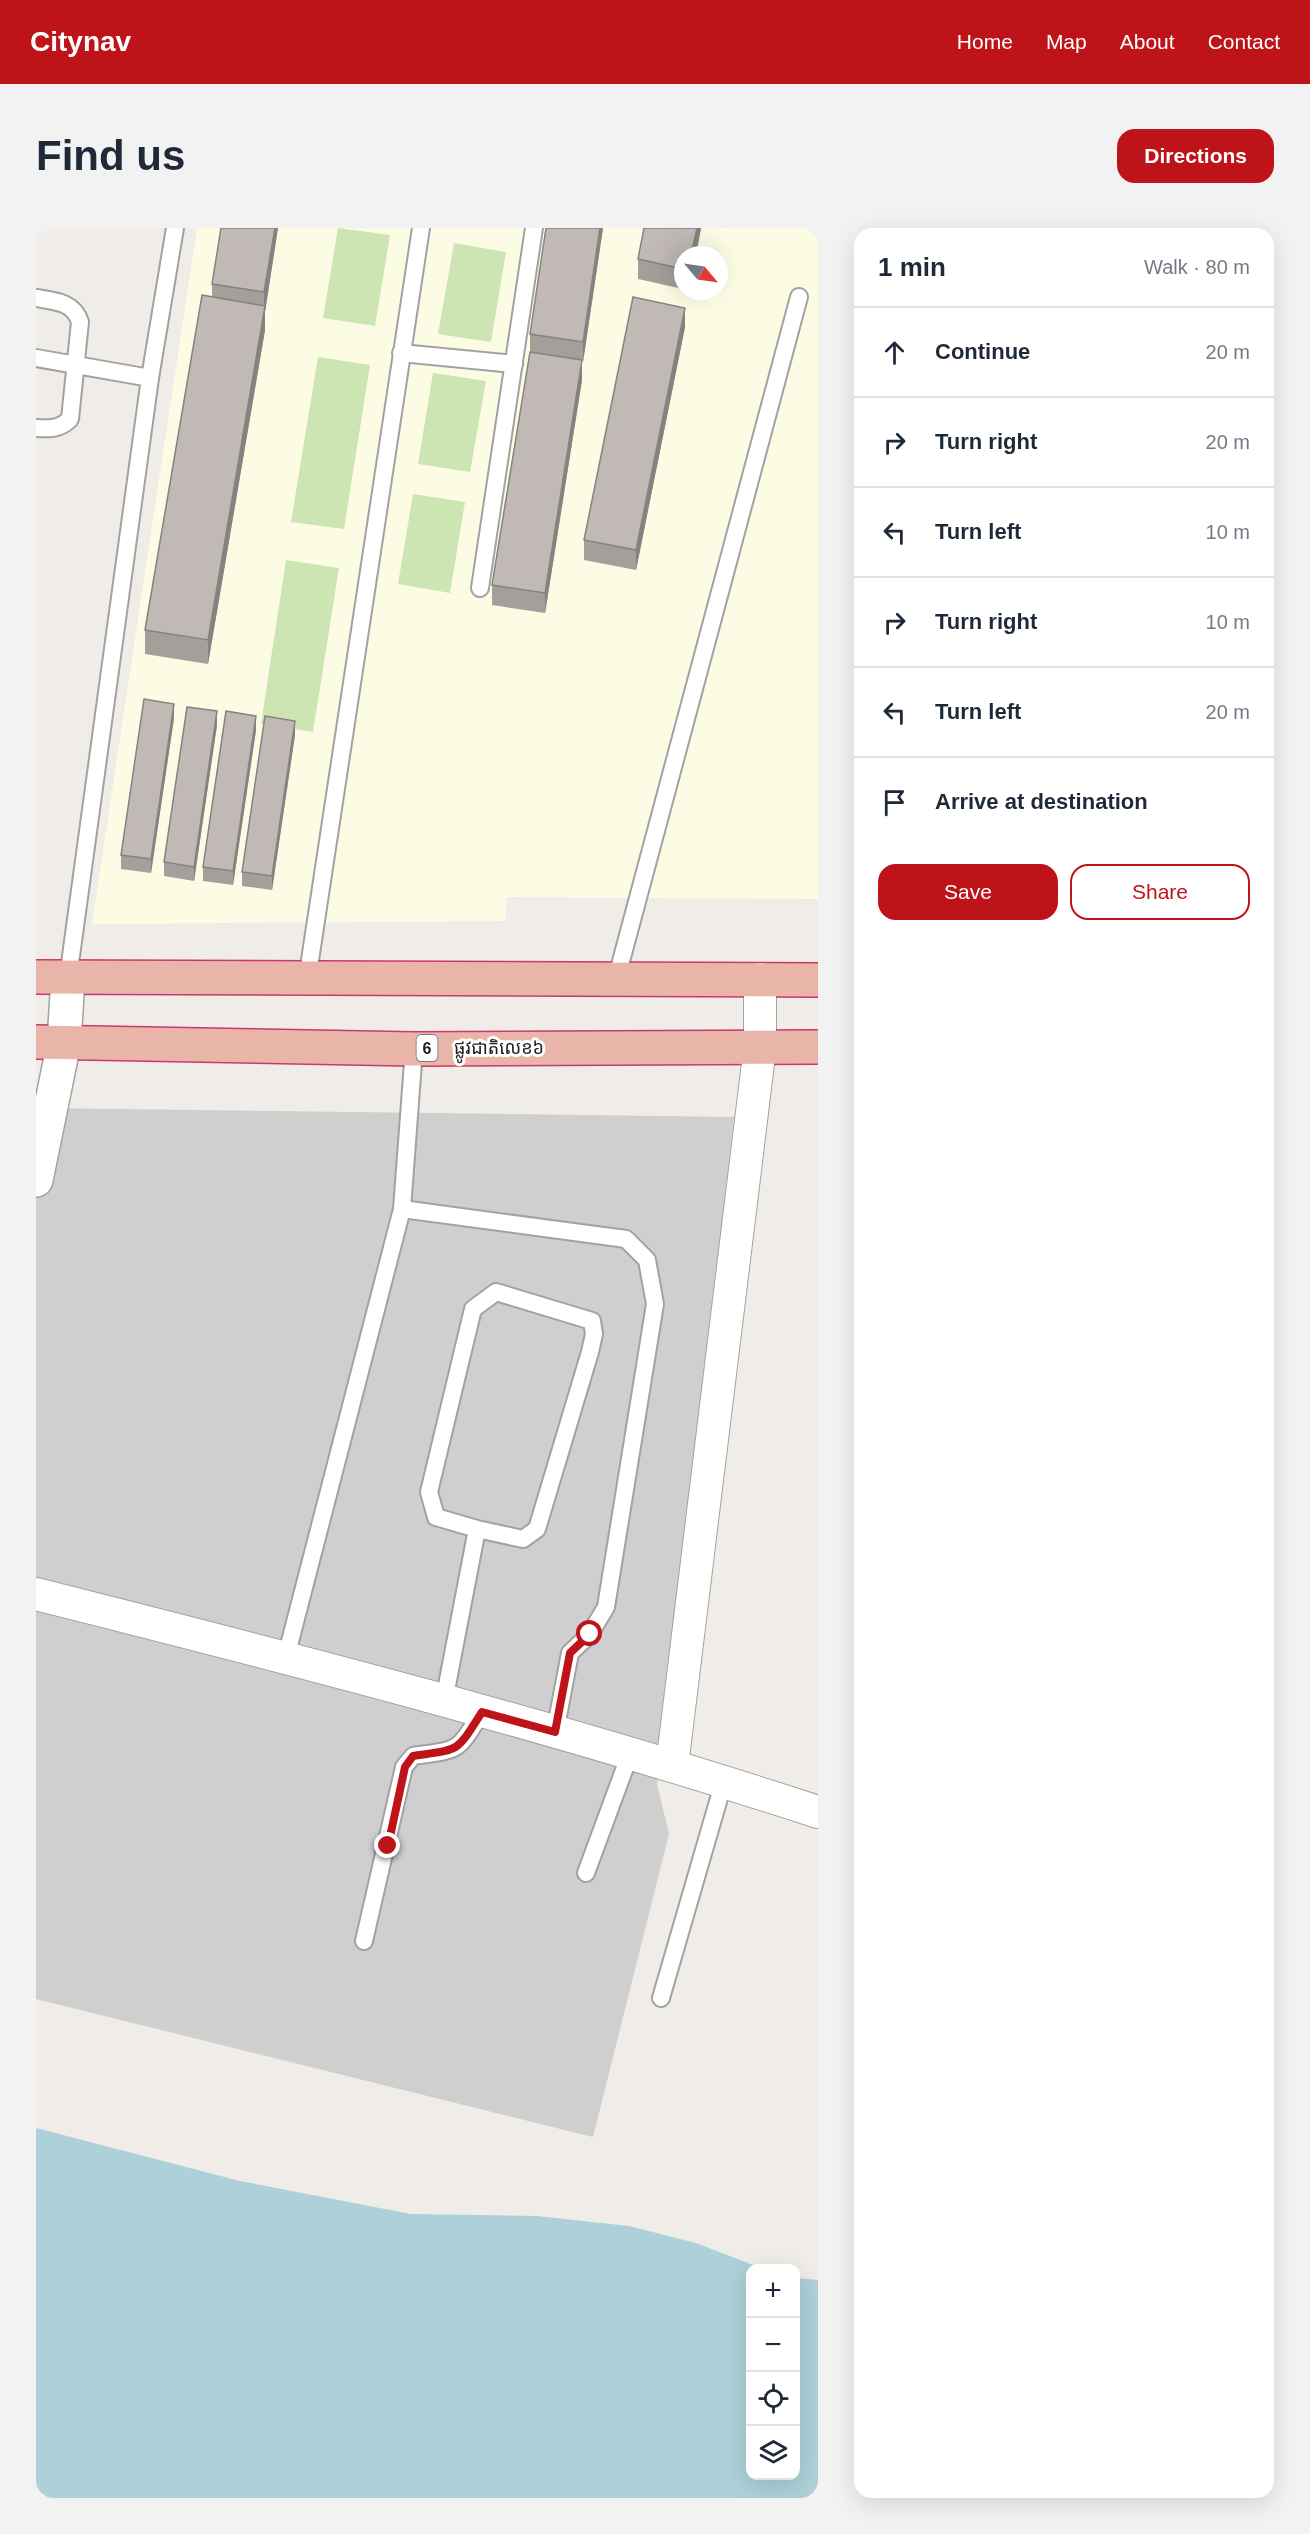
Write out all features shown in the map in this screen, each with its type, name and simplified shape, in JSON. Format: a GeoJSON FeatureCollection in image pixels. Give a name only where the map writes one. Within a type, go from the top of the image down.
{"type":"FeatureCollection","features":[{"type":"Feature","properties":{"kind":"highway"},"geometry":{"type":"LineString","coordinates":[[36,977],[307,980],[818,980]]}},
{"type":"Feature","properties":{"kind":"highway","name":"ផ្លូវជាតិលេខ៦"},"geometry":{"type":"LineString","coordinates":[[50,1043],[414,1048],[818,1047]]}},
{"type":"Feature","properties":{"kind":"street"},"geometry":{"type":"LineString","coordinates":[[36,1180],[50,1043],[68,978]]}},
{"type":"Feature","properties":{"kind":"street"},"geometry":{"type":"LineString","coordinates":[[672,1766],[760,1047],[760,979]]}},
{"type":"Feature","properties":{"kind":"street"},"geometry":{"type":"LineString","coordinates":[[36,1594],[286,1657],[444,1701],[724,1781],[818,1812]]}},
{"type":"Feature","properties":{"kind":"lane"},"geometry":{"type":"LineString","coordinates":[[68,978],[150,378],[175,228]]}},
{"type":"Feature","properties":{"kind":"lane"},"geometry":{"type":"LineString","coordinates":[[307,980],[421,228]]}},
{"type":"Feature","properties":{"kind":"lane"},"geometry":{"type":"LineString","coordinates":[[480,588],[534,228]]}},
{"type":"Feature","properties":{"kind":"lane"},"geometry":{"type":"LineString","coordinates":[[616,980],[799,297]]}},
{"type":"Feature","properties":{"kind":"lane"},"geometry":{"type":"LineString","coordinates":[[36,298],[63,302],[77,313],[81,322],[70,419],[64,425],[51,429],[36,428]]}},
{"type":"Feature","properties":{"kind":"lane"},"geometry":{"type":"LineString","coordinates":[[401,353],[514,364]]}},
{"type":"Feature","properties":{"kind":"lane"},"geometry":{"type":"LineString","coordinates":[[36,358],[150,378]]}},
{"type":"Feature","properties":{"kind":"lane"},"geometry":{"type":"LineString","coordinates":[[286,1657],[402,1209],[414,1048]]}},
{"type":"Feature","properties":{"kind":"lane"},"geometry":{"type":"LineString","coordinates":[[402,1209],[626,1239],[647,1260],[656,1304],[606,1607],[590,1634],[570,1653],[555,1732]]}},
{"type":"Feature","properties":{"kind":"lane"},"geometry":{"type":"LineString","coordinates":[[496,1292],[592,1321],[594,1335],[537,1529],[523,1539],[477,1529],[436,1517],[429,1492],[473,1309],[496,1292]]}},
{"type":"Feature","properties":{"kind":"lane"},"geometry":{"type":"LineString","coordinates":[[444,1701],[477,1529]]}},
{"type":"Feature","properties":{"kind":"lane"},"geometry":{"type":"LineString","coordinates":[[364,1941],[405,1767],[413,1756],[454,1750],[462,1744],[482,1712]]}},
{"type":"Feature","properties":{"kind":"lane"},"geometry":{"type":"LineString","coordinates":[[586,1873],[630,1754]]}},
{"type":"Feature","properties":{"kind":"lane"},"geometry":{"type":"LineString","coordinates":[[661,1998],[724,1781]]}},
{"type":"Feature","properties":{"kind":"shaded area"},"geometry":{"type":"Polygon","coordinates":[[[197,228],[818,228],[818,899],[507,897],[505,921],[92,924],[197,228]]]}},
{"type":"Feature","properties":{"kind":"shaded area"},"geometry":{"type":"Polygon","coordinates":[[[42,1108],[734,1117],[657,1784],[669,1834],[593,2137],[36,1999],[36,1135],[42,1108]]]}},
{"type":"Feature","properties":{"kind":"green space"},"geometry":{"type":"Polygon","coordinates":[[[338,228],[390,235],[375,326],[323,318],[338,228]]]}},
{"type":"Feature","properties":{"kind":"green space"},"geometry":{"type":"Polygon","coordinates":[[[454,243],[506,252],[491,342],[438,334],[454,243]]]}},
{"type":"Feature","properties":{"kind":"green space"},"geometry":{"type":"Polygon","coordinates":[[[318,357],[370,365],[344,529],[291,522],[318,357]]]}},
{"type":"Feature","properties":{"kind":"green space"},"geometry":{"type":"Polygon","coordinates":[[[433,373],[486,381],[470,472],[418,464],[433,373]]]}},
{"type":"Feature","properties":{"kind":"green space"},"geometry":{"type":"Polygon","coordinates":[[[413,494],[465,502],[450,593],[398,584],[413,494]]]}},
{"type":"Feature","properties":{"kind":"green space"},"geometry":{"type":"Polygon","coordinates":[[[286,560],[339,568],[313,732],[261,724],[286,560]]]}},
{"type":"Feature","properties":{"kind":"water"},"geometry":{"type":"Polygon","coordinates":[[[36,2128],[240,2181],[411,2214],[537,2216],[629,2226],[696,2243],[751,2264],[746,2264],[746,2480],[800,2480],[800,2278],[818,2280],[818,2498],[36,2498],[36,2128]]]}},
{"type":"Feature","properties":{"kind":"building"},"geometry":{"type":"Polygon","coordinates":[[[221,228],[275,228],[264,292],[212,284],[221,228]]]}},
{"type":"Feature","properties":{"kind":"building"},"geometry":{"type":"Polygon","coordinates":[[[546,228],[600,228],[583,342],[530,334],[546,228]]]}},
{"type":"Feature","properties":{"kind":"building"},"geometry":{"type":"Polygon","coordinates":[[[644,228],[697,228],[693,246],[674,246],[674,267],[638,259],[644,228]]]}},
{"type":"Feature","properties":{"kind":"building"},"geometry":{"type":"Polygon","coordinates":[[[202,295],[265,306],[208,640],[145,630],[202,295]]]}},
{"type":"Feature","properties":{"kind":"building"},"geometry":{"type":"Polygon","coordinates":[[[633,297],[685,308],[636,550],[584,540],[633,297]]]}},
{"type":"Feature","properties":{"kind":"building"},"geometry":{"type":"Polygon","coordinates":[[[530,352],[582,360],[545,593],[492,585],[530,352]]]}},
{"type":"Feature","properties":{"kind":"building"},"geometry":{"type":"Polygon","coordinates":[[[144,699],[174,704],[151,859],[121,855],[144,699]]]}},
{"type":"Feature","properties":{"kind":"building"},"geometry":{"type":"Polygon","coordinates":[[[187,707],[217,711],[194,867],[164,862],[187,707]]]}},
{"type":"Feature","properties":{"kind":"building"},"geometry":{"type":"Polygon","coordinates":[[[226,711],[256,716],[233,871],[203,867],[226,711]]]}},
{"type":"Feature","properties":{"kind":"building"},"geometry":{"type":"Polygon","coordinates":[[[265,716],[295,721],[272,876],[242,872],[265,716]]]}},
{"type":"Feature","properties":{"kind":"route"},"geometry":{"type":"LineString","coordinates":[[388,1846],[405,1767],[413,1756],[454,1750],[462,1744],[482,1712],[555,1732],[570,1653],[590,1634]]}}]}
